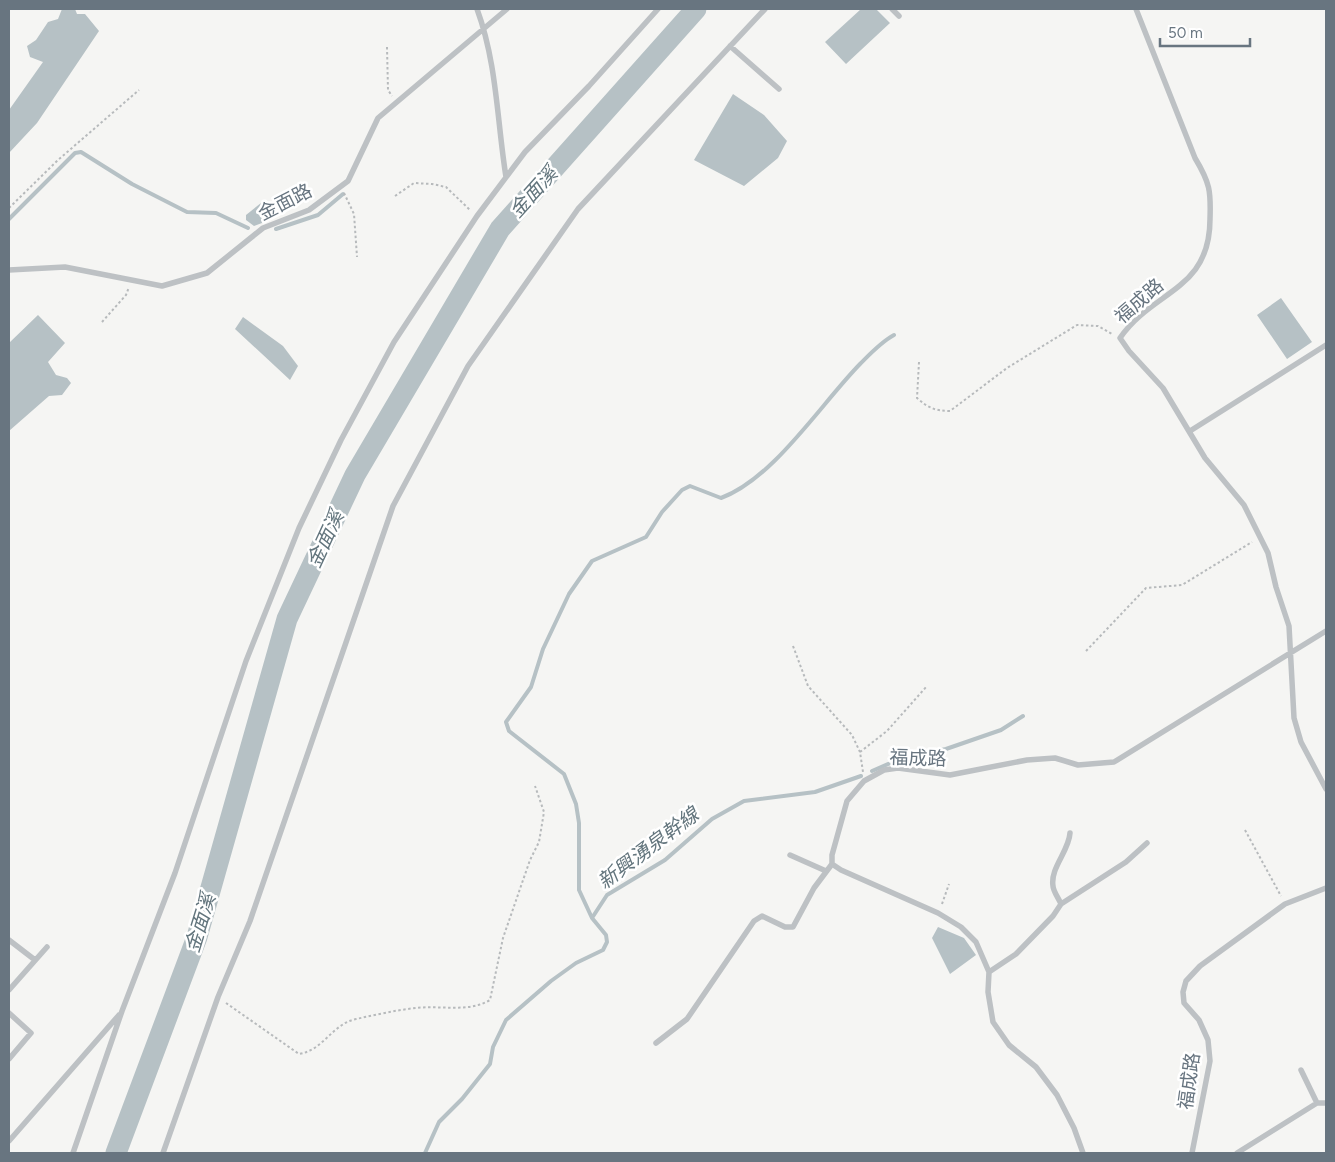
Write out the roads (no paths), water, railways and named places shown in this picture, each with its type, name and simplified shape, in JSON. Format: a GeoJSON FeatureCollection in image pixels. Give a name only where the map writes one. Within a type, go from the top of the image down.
{"type":"FeatureCollection","features":[{"type":"Feature","properties":{"kind":"lane"},"geometry":{"type":"LineString","coordinates":[[477,9],[484,27],[496,87],[506,177]]}},
{"type":"Feature","properties":{"kind":"lane","name":"金面路"},"geometry":{"type":"LineString","coordinates":[[9,270],[65,267],[162,286],[207,273],[263,228],[309,210],[348,182],[378,118],[507,9]]}},
{"type":"Feature","properties":{"kind":"lane"},"geometry":{"type":"LineString","coordinates":[[73,1153],[122,1012],[175,873],[246,661],[299,528],[341,440],[394,342],[477,216],[525,152],[589,86],[658,9]]}},
{"type":"Feature","properties":{"kind":"lane"},"geometry":{"type":"LineString","coordinates":[[163,1153],[218,997],[250,921],[393,506],[463,374],[578,210],[765,9]]}},
{"type":"Feature","properties":{"kind":"lane"},"geometry":{"type":"LineString","coordinates":[[892,9],[899,16]]}},
{"type":"Feature","properties":{"kind":"lane","name":"福成路"},"geometry":{"type":"LineString","coordinates":[[1136,9],[1196,158],[1208,178],[1210,235],[1202,261],[1186,281],[1140,315],[1120,338],[1129,351],[1164,388],[1205,458],[1244,505],[1268,554],[1276,587],[1289,626],[1292,652],[1294,718],[1301,742],[1326,789]]}},
{"type":"Feature","properties":{"kind":"lane"},"geometry":{"type":"LineString","coordinates":[[730,46],[779,89]]}},
{"type":"Feature","properties":{"kind":"lane"},"geometry":{"type":"LineString","coordinates":[[1190,431],[1326,345]]}},
{"type":"Feature","properties":{"kind":"lane","name":"福成路"},"geometry":{"type":"LineString","coordinates":[[832,864],[847,801],[864,781],[884,770],[898,768],[950,775],[1036,759],[1055,758],[1078,765],[1114,762],[1326,631]]}},
{"type":"Feature","properties":{"kind":"lane"},"geometry":{"type":"LineString","coordinates":[[1061,904],[1052,886],[1057,868],[1070,840],[1070,833]]}},
{"type":"Feature","properties":{"kind":"lane"},"geometry":{"type":"LineString","coordinates":[[989,972],[1016,954],[1053,916],[1061,904],[1126,862],[1148,844]]}},
{"type":"Feature","properties":{"kind":"lane"},"geometry":{"type":"LineString","coordinates":[[790,855],[826,871]]}},
{"type":"Feature","properties":{"kind":"lane"},"geometry":{"type":"LineString","coordinates":[[656,1042],[686,1019],[754,921],[762,916],[785,927],[793,927],[832,864],[841,870],[938,913],[961,926],[976,942],[989,972],[988,992],[993,1022],[1009,1045],[1036,1067],[1057,1095],[1074,1128],[1083,1153]]}},
{"type":"Feature","properties":{"kind":"lane","name":"福成路"},"geometry":{"type":"LineString","coordinates":[[1192,1153],[1210,1061],[1208,1040],[1199,1020],[1184,1003],[1183,992],[1186,981],[1200,966],[1285,904],[1326,888]]}},
{"type":"Feature","properties":{"kind":"lane"},"geometry":{"type":"LineString","coordinates":[[9,940],[35,960]]}},
{"type":"Feature","properties":{"kind":"lane"},"geometry":{"type":"LineString","coordinates":[[9,990],[47,947]]}},
{"type":"Feature","properties":{"kind":"lane"},"geometry":{"type":"LineString","coordinates":[[9,1141],[122,1012]]}},
{"type":"Feature","properties":{"kind":"lane"},"geometry":{"type":"LineString","coordinates":[[9,1013],[31,1033],[9,1059]]}},
{"type":"Feature","properties":{"kind":"lane"},"geometry":{"type":"LineString","coordinates":[[1301,1070],[1317,1103]]}},
{"type":"Feature","properties":{"kind":"lane"},"geometry":{"type":"LineString","coordinates":[[1237,1153],[1317,1103],[1326,1103]]}},
{"type":"Feature","properties":{"kind":"waterway","name":"金面溪"},"geometry":{"type":"LineString","coordinates":[[116,1153],[197,937],[287,619],[355,475],[500,229],[696,9]]}},
{"type":"Feature","properties":{"kind":"waterway"},"geometry":{"type":"LineString","coordinates":[[9,219],[75,153],[81,152],[132,184],[187,212],[216,213],[248,228]]}},
{"type":"Feature","properties":{"kind":"waterway"},"geometry":{"type":"LineString","coordinates":[[276,229],[318,215],[343,194]]}},
{"type":"Feature","properties":{"kind":"waterway"},"geometry":{"type":"LineString","coordinates":[[592,918],[579,890],[579,823],[576,804],[564,774],[509,731],[506,722],[531,687],[543,649],[569,594],[592,561],[646,537],[662,512],[682,490],[690,486],[721,498],[759,475],[795,439],[860,364],[880,344],[894,335]]}},
{"type":"Feature","properties":{"kind":"waterway","name":"新興湧泉幹線"},"geometry":{"type":"LineString","coordinates":[[872,771],[902,758],[946,749],[1001,730],[1023,716]]}},
{"type":"Feature","properties":{"kind":"waterway","name":"新興湧泉幹線"},"geometry":{"type":"LineString","coordinates":[[425,1153],[439,1122],[462,1099],[490,1064],[493,1047],[506,1020],[551,981],[576,963],[603,950],[607,942],[606,935],[592,918],[607,895],[665,860],[712,819],[744,801],[815,792],[861,776]]}}]}
